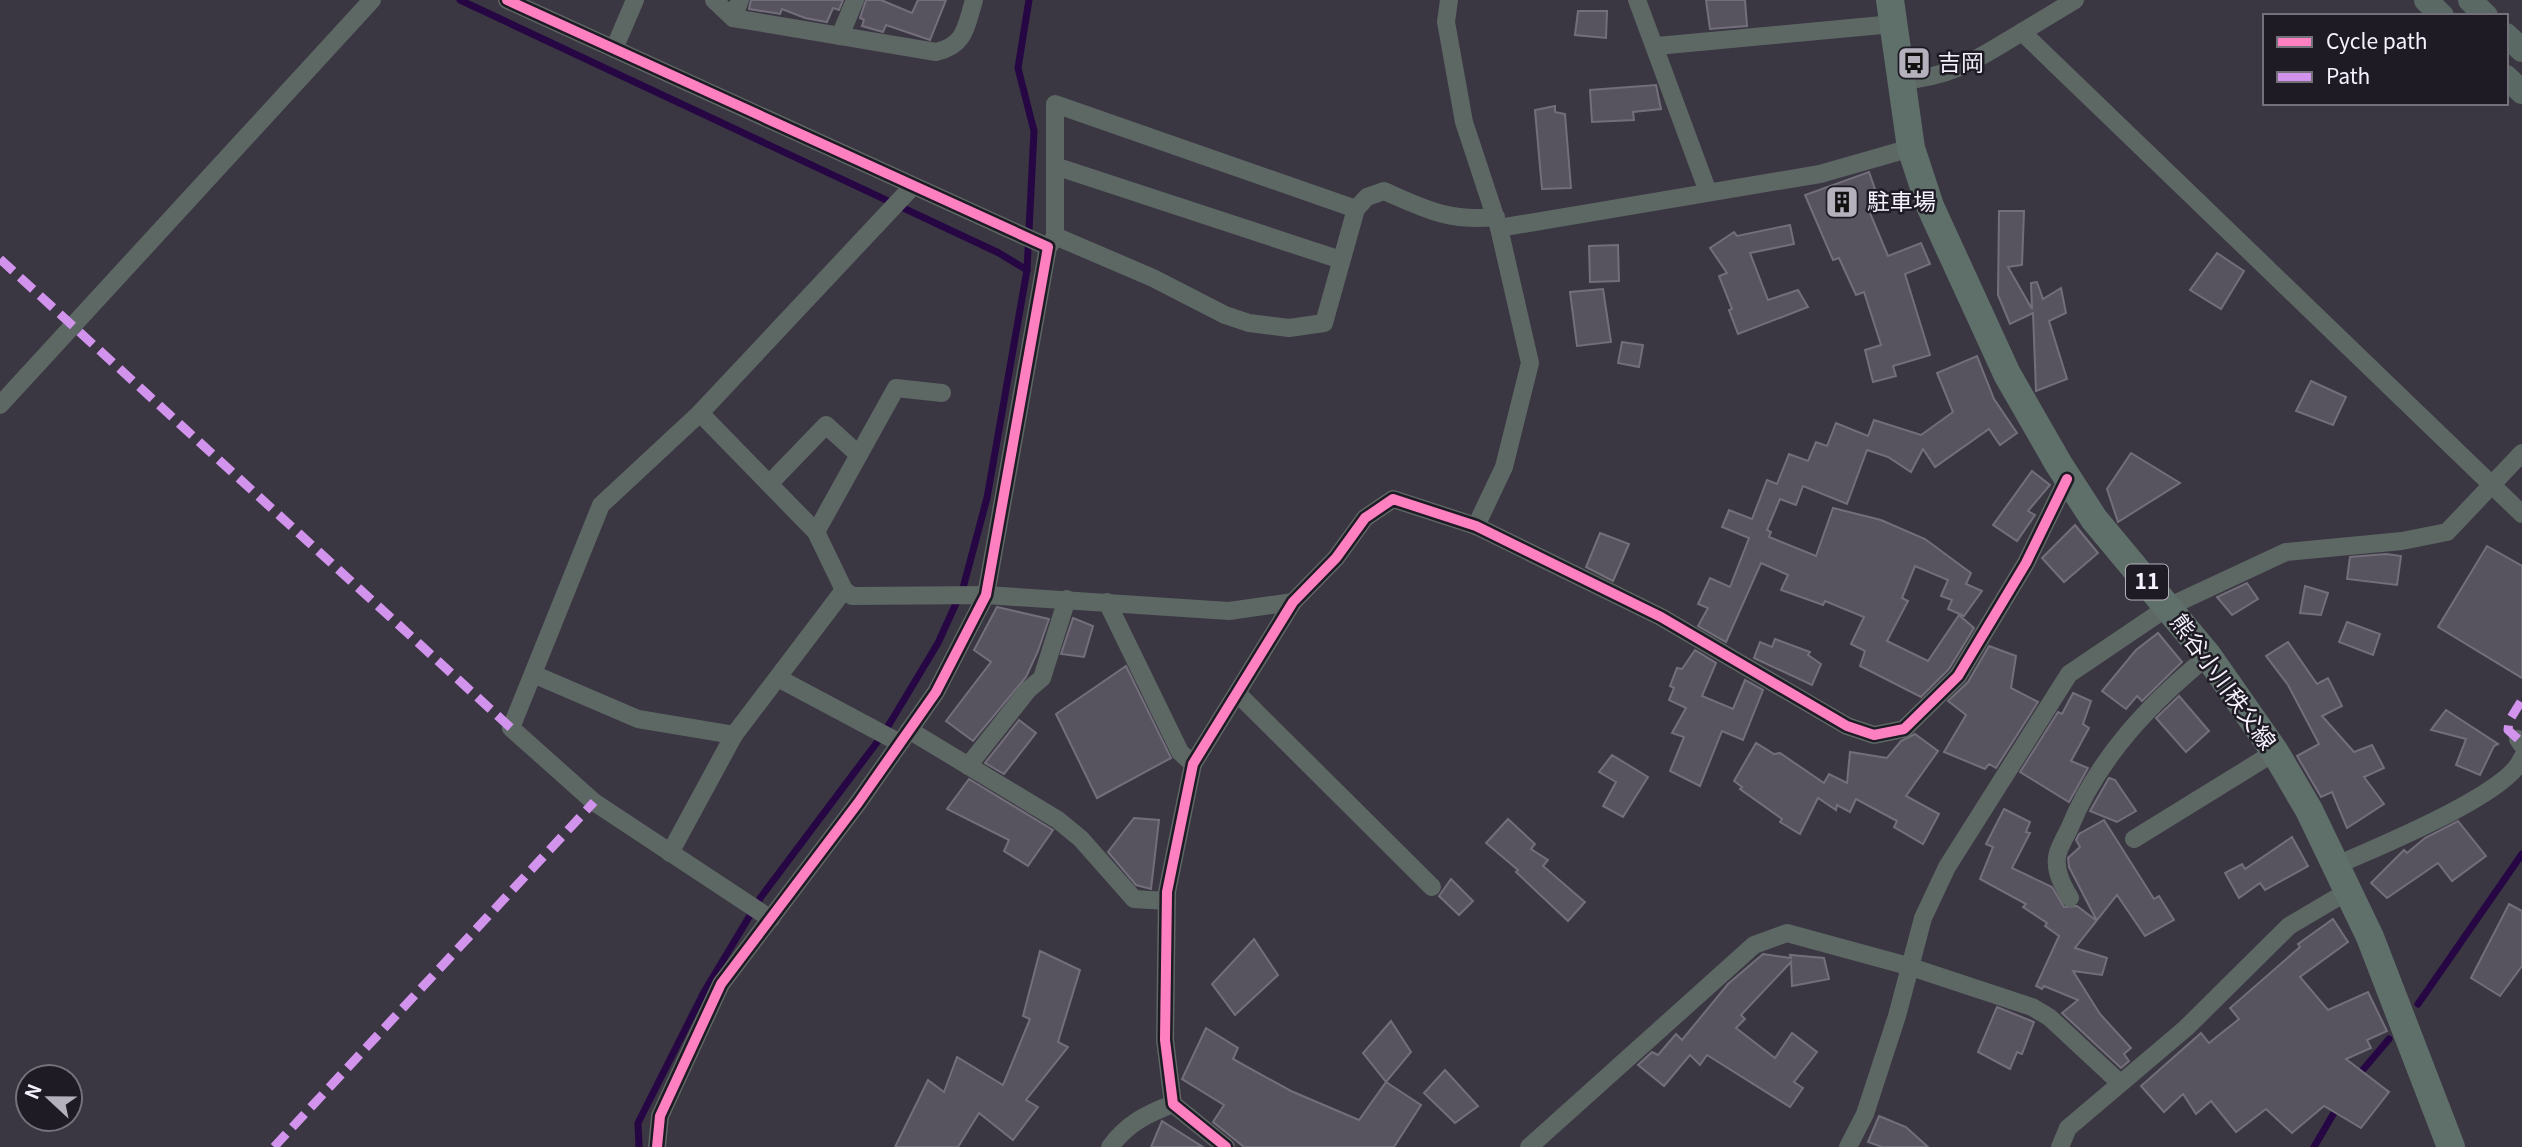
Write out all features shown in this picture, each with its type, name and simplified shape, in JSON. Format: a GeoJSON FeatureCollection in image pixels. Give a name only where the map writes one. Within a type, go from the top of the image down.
{"type":"FeatureCollection","features":[{"type":"Feature","properties":{"kind":"main road"},"geometry":{"type":"LineString","coordinates":[[2426,0],[2440,14]]}},
{"type":"Feature","properties":{"kind":"main road"},"geometry":{"type":"LineString","coordinates":[[2470,0],[2484,14]]}},
{"type":"Feature","properties":{"kind":"main road","name":"熊谷小川秩父線"},"geometry":{"type":"LineString","coordinates":[[1891,12],[1911,148],[1930,206],[2007,374],[2067,479],[2094,519],[2207,656],[2275,752],[2343,877],[2451,1147]]}},
{"type":"Feature","properties":{"kind":"main road"},"geometry":{"type":"LineString","coordinates":[[2508,37],[2522,50]]}},
{"type":"Feature","properties":{"kind":"main road"},"geometry":{"type":"LineString","coordinates":[[2508,79],[2522,92]]}},
{"type":"Feature","properties":{"kind":"street"},"geometry":{"type":"LineString","coordinates":[[0,405],[372,0]]}},
{"type":"Feature","properties":{"kind":"street"},"geometry":{"type":"LineString","coordinates":[[507,0],[1015,233],[1153,278],[1225,315],[1249,323],[1289,328],[1324,323],[1356,209],[1367,197],[1384,191],[1442,216],[1497,222],[1820,174],[1911,148]]}},
{"type":"Feature","properties":{"kind":"street"},"geometry":{"type":"LineString","coordinates":[[614,49],[635,0]]}},
{"type":"Feature","properties":{"kind":"street"},"geometry":{"type":"LineString","coordinates":[[715,0],[733,18],[936,52],[952,48],[964,34],[974,0]]}},
{"type":"Feature","properties":{"kind":"street"},"geometry":{"type":"LineString","coordinates":[[733,18],[740,0]]}},
{"type":"Feature","properties":{"kind":"street"},"geometry":{"type":"LineString","coordinates":[[840,36],[855,0]]}},
{"type":"Feature","properties":{"kind":"street"},"geometry":{"type":"LineString","coordinates":[[1449,0],[1446,22],[1464,122],[1497,222],[1530,363],[1504,467],[1476,526]]}},
{"type":"Feature","properties":{"kind":"street"},"geometry":{"type":"LineString","coordinates":[[1637,0],[1657,46],[1709,192]]}},
{"type":"Feature","properties":{"kind":"street"},"geometry":{"type":"LineString","coordinates":[[1901,81],[1936,78],[1947,73],[2075,0]]}},
{"type":"Feature","properties":{"kind":"street"},"geometry":{"type":"LineString","coordinates":[[1657,46],[1891,12]]}},
{"type":"Feature","properties":{"kind":"street"},"geometry":{"type":"LineString","coordinates":[[2022,32],[2522,514]]}},
{"type":"Feature","properties":{"kind":"street"},"geometry":{"type":"LineString","coordinates":[[657,1147],[660,1116],[721,984],[936,692],[986,594],[1048,243],[1055,166],[1055,104],[1356,209]]}},
{"type":"Feature","properties":{"kind":"street"},"geometry":{"type":"LineString","coordinates":[[1055,166],[1341,260]]}},
{"type":"Feature","properties":{"kind":"street"},"geometry":{"type":"LineString","coordinates":[[771,919],[594,802],[511,728],[601,505],[699,413],[913,186]]}},
{"type":"Feature","properties":{"kind":"street"},"geometry":{"type":"LineString","coordinates":[[816,532],[896,388],[942,393]]}},
{"type":"Feature","properties":{"kind":"street"},"geometry":{"type":"LineString","coordinates":[[699,413],[816,532],[844,590],[852,596],[986,594],[1229,611],[1293,602]]}},
{"type":"Feature","properties":{"kind":"street"},"geometry":{"type":"LineString","coordinates":[[770,483],[827,425],[859,455]]}},
{"type":"Feature","properties":{"kind":"street"},"geometry":{"type":"LineString","coordinates":[[1848,1147],[1865,1114],[1897,1016],[1908,966],[1923,918],[1947,867],[2068,674],[2168,607],[2286,552],[2402,541],[2447,532],[2522,453]]}},
{"type":"Feature","properties":{"kind":"street"},"geometry":{"type":"LineString","coordinates":[[1226,1147],[1173,1104],[1165,1040],[1167,901],[1193,764],[1293,602],[1336,558],[1365,518],[1393,499],[1476,526],[1661,617],[1847,726],[1874,735],[1904,729],[1958,676],[2026,563],[2067,479]]}},
{"type":"Feature","properties":{"kind":"street"},"geometry":{"type":"LineString","coordinates":[[670,853],[734,735],[844,590]]}},
{"type":"Feature","properties":{"kind":"street"},"geometry":{"type":"LineString","coordinates":[[968,766],[1028,690],[1042,678],[1067,599]]}},
{"type":"Feature","properties":{"kind":"street"},"geometry":{"type":"LineString","coordinates":[[1107,602],[1180,752],[1193,764]]}},
{"type":"Feature","properties":{"kind":"street"},"geometry":{"type":"LineString","coordinates":[[2070,898],[2059,878],[2057,857],[2075,814],[2100,769],[2162,693],[2207,656]]}},
{"type":"Feature","properties":{"kind":"street"},"geometry":{"type":"LineString","coordinates":[[533,674],[638,719],[734,735]]}},
{"type":"Feature","properties":{"kind":"street"},"geometry":{"type":"LineString","coordinates":[[778,678],[968,766],[1058,820],[1081,839],[1134,899],[1167,901]]}},
{"type":"Feature","properties":{"kind":"street"},"geometry":{"type":"LineString","coordinates":[[1237,693],[1432,887]]}},
{"type":"Feature","properties":{"kind":"street"},"geometry":{"type":"LineString","coordinates":[[2134,839],[2275,752]]}},
{"type":"Feature","properties":{"kind":"street"},"geometry":{"type":"LineString","coordinates":[[2060,1147],[2068,1128],[2186,1028],[2289,926],[2343,877],[2503,781],[2522,758]]}},
{"type":"Feature","properties":{"kind":"street"},"geometry":{"type":"LineString","coordinates":[[1529,1147],[1755,945],[1787,933],[1908,966],[2032,1007],[2049,1017],[2120,1083]]}},
{"type":"Feature","properties":{"kind":"street"},"geometry":{"type":"LineString","coordinates":[[1110,1147],[1122,1130],[1146,1114],[1173,1104]]}},
{"type":"Feature","properties":{"kind":"building"},"geometry":{"type":"Polygon","coordinates":[[[751,0],[843,0],[839,10],[833,8],[827,22],[805,18],[782,9],[780,14],[749,9],[751,0]]]}},
{"type":"Feature","properties":{"kind":"building"},"geometry":{"type":"Polygon","coordinates":[[[866,0],[881,0],[912,13],[918,0],[946,0],[930,40],[886,25],[883,32],[862,26],[864,20],[860,18],[866,0]]]}},
{"type":"Feature","properties":{"kind":"building"},"geometry":{"type":"Polygon","coordinates":[[[1706,0],[1745,0],[1747,26],[1710,29],[1706,0]]]}},
{"type":"Feature","properties":{"kind":"building"},"geometry":{"type":"Polygon","coordinates":[[[1578,11],[1607,11],[1606,38],[1575,35],[1578,11]]]}},
{"type":"Feature","properties":{"kind":"building"},"geometry":{"type":"Polygon","coordinates":[[[1656,85],[1661,109],[1633,112],[1634,120],[1592,122],[1590,90],[1656,85]]]}},
{"type":"Feature","properties":{"kind":"building"},"geometry":{"type":"Polygon","coordinates":[[[1555,106],[1555,112],[1565,114],[1571,188],[1542,189],[1535,110],[1555,106]]]}},
{"type":"Feature","properties":{"kind":"building"},"geometry":{"type":"Polygon","coordinates":[[[1869,172],[1882,209],[1870,213],[1888,256],[1921,243],[1930,264],[1905,274],[1930,355],[1893,366],[1896,376],[1873,382],[1865,350],[1881,345],[1864,292],[1856,295],[1839,258],[1833,260],[1805,195],[1869,172]]]}},
{"type":"Feature","properties":{"kind":"building"},"geometry":{"type":"Polygon","coordinates":[[[1999,211],[2024,211],[2022,265],[2008,267],[2032,309],[2031,283],[2037,282],[2043,299],[2061,288],[2066,313],[2049,321],[2067,379],[2036,391],[2033,313],[2010,324],[1998,295],[1999,211]]]}},
{"type":"Feature","properties":{"kind":"building"},"geometry":{"type":"Polygon","coordinates":[[[1790,225],[1794,244],[1750,253],[1768,300],[1798,290],[1808,307],[1738,334],[1719,276],[1727,273],[1710,248],[1734,232],[1737,236],[1790,225]]]}},
{"type":"Feature","properties":{"kind":"building"},"geometry":{"type":"Polygon","coordinates":[[[1618,245],[1619,281],[1590,282],[1589,246],[1618,245]]]}},
{"type":"Feature","properties":{"kind":"building"},"geometry":{"type":"Polygon","coordinates":[[[2217,253],[2244,271],[2221,309],[2190,290],[2217,253]]]}},
{"type":"Feature","properties":{"kind":"building"},"geometry":{"type":"Polygon","coordinates":[[[1603,289],[1611,342],[1577,346],[1570,292],[1603,289]]]}},
{"type":"Feature","properties":{"kind":"building"},"geometry":{"type":"Polygon","coordinates":[[[1622,342],[1643,345],[1639,367],[1618,363],[1622,342]]]}},
{"type":"Feature","properties":{"kind":"building"},"geometry":{"type":"Polygon","coordinates":[[[1977,356],[1994,399],[2017,433],[2000,445],[1989,429],[1935,467],[1923,449],[1911,472],[1888,457],[1867,450],[1847,504],[1803,486],[1796,505],[1780,499],[1767,530],[1771,532],[1769,537],[1816,556],[1833,508],[1881,520],[1925,539],[1971,573],[1966,584],[1982,591],[1964,616],[1948,609],[1952,600],[1941,596],[1948,580],[1915,566],[1902,598],[1908,601],[1887,641],[1928,661],[1959,615],[1974,628],[1949,669],[1921,697],[1860,666],[1865,651],[1851,644],[1864,617],[1825,601],[1823,605],[1781,590],[1788,575],[1761,563],[1726,642],[1698,626],[1708,608],[1698,604],[1710,578],[1730,587],[1749,538],[1722,527],[1729,510],[1752,519],[1767,480],[1777,484],[1789,454],[1808,461],[1816,442],[1827,446],[1836,423],[1868,436],[1874,420],[1921,435],[1953,412],[1937,373],[1977,356]]]}},
{"type":"Feature","properties":{"kind":"building"},"geometry":{"type":"Polygon","coordinates":[[[2311,381],[2346,397],[2333,425],[2296,411],[2311,381]]]}},
{"type":"Feature","properties":{"kind":"building"},"geometry":{"type":"Polygon","coordinates":[[[2131,453],[2180,483],[2118,522],[2107,489],[2131,453]]]}},
{"type":"Feature","properties":{"kind":"building"},"geometry":{"type":"Polygon","coordinates":[[[2032,471],[2050,485],[2028,511],[2035,515],[2017,541],[1993,525],[2032,471]]]}},
{"type":"Feature","properties":{"kind":"building"},"geometry":{"type":"Polygon","coordinates":[[[2075,525],[2098,553],[2064,582],[2042,558],[2075,525]]]}},
{"type":"Feature","properties":{"kind":"building"},"geometry":{"type":"Polygon","coordinates":[[[1600,533],[1629,544],[1613,581],[1586,567],[1600,533]]]}},
{"type":"Feature","properties":{"kind":"building"},"geometry":{"type":"Polygon","coordinates":[[[2487,546],[2522,566],[2522,678],[2438,627],[2487,546]]]}},
{"type":"Feature","properties":{"kind":"building"},"geometry":{"type":"Polygon","coordinates":[[[2386,554],[2401,556],[2397,585],[2347,579],[2350,557],[2386,554]]]}},
{"type":"Feature","properties":{"kind":"building"},"geometry":{"type":"Polygon","coordinates":[[[2247,583],[2258,599],[2232,615],[2217,597],[2247,583]]]}},
{"type":"Feature","properties":{"kind":"building"},"geometry":{"type":"Polygon","coordinates":[[[2305,586],[2328,593],[2321,615],[2300,613],[2305,586]]]}},
{"type":"Feature","properties":{"kind":"building"},"geometry":{"type":"Polygon","coordinates":[[[997,607],[1049,619],[1026,677],[973,741],[946,721],[991,662],[974,650],[997,607]]]}},
{"type":"Feature","properties":{"kind":"building"},"geometry":{"type":"Polygon","coordinates":[[[1073,618],[1093,626],[1084,657],[1061,654],[1073,618]]]}},
{"type":"Feature","properties":{"kind":"building"},"geometry":{"type":"Polygon","coordinates":[[[2347,622],[2380,634],[2373,655],[2339,642],[2347,622]]]}},
{"type":"Feature","properties":{"kind":"building"},"geometry":{"type":"Polygon","coordinates":[[[2158,633],[2182,662],[2142,701],[2137,696],[2126,709],[2102,691],[2136,650],[2158,633]]]}},
{"type":"Feature","properties":{"kind":"building"},"geometry":{"type":"Polygon","coordinates":[[[1775,639],[1810,652],[1808,655],[1821,664],[1812,685],[1754,658],[1760,642],[1772,647],[1775,639]]]}},
{"type":"Feature","properties":{"kind":"building"},"geometry":{"type":"Polygon","coordinates":[[[2288,642],[2317,684],[2328,678],[2342,706],[2322,716],[2354,752],[2372,745],[2384,768],[2364,777],[2384,804],[2347,828],[2332,792],[2321,797],[2297,756],[2319,744],[2288,685],[2266,656],[2288,642]]]}},
{"type":"Feature","properties":{"kind":"building"},"geometry":{"type":"Polygon","coordinates":[[[1989,646],[2016,656],[2011,688],[2038,702],[1996,768],[1989,764],[1985,769],[1944,752],[1966,715],[1948,701],[1968,682],[1989,646]]]}},
{"type":"Feature","properties":{"kind":"building"},"geometry":{"type":"Polygon","coordinates":[[[1695,650],[1716,663],[1702,696],[1733,709],[1745,680],[1763,690],[1743,740],[1722,731],[1700,786],[1670,771],[1684,737],[1672,733],[1686,708],[1669,700],[1674,688],[1670,686],[1677,668],[1682,669],[1695,650]]]}},
{"type":"Feature","properties":{"kind":"building"},"geometry":{"type":"Polygon","coordinates":[[[1126,666],[1171,758],[1097,798],[1056,714],[1126,666]]]}},
{"type":"Feature","properties":{"kind":"building"},"geometry":{"type":"Polygon","coordinates":[[[2073,693],[2091,701],[2083,724],[2089,728],[2071,761],[2088,768],[2069,802],[2020,772],[2058,712],[2062,714],[2073,693]]]}},
{"type":"Feature","properties":{"kind":"building"},"geometry":{"type":"Polygon","coordinates":[[[2179,696],[2209,731],[2186,752],[2156,718],[2179,696]]]}},
{"type":"Feature","properties":{"kind":"building"},"geometry":{"type":"Polygon","coordinates":[[[2446,710],[2498,744],[2494,746],[2480,775],[2456,765],[2466,739],[2431,730],[2446,710]]]}},
{"type":"Feature","properties":{"kind":"building"},"geometry":{"type":"Polygon","coordinates":[[[1019,720],[1036,733],[1004,774],[985,763],[1019,720]]]}},
{"type":"Feature","properties":{"kind":"building"},"geometry":{"type":"Polygon","coordinates":[[[1915,734],[1938,751],[1906,796],[1939,814],[1923,844],[1894,827],[1897,821],[1856,799],[1850,812],[1837,805],[1836,810],[1818,798],[1800,834],[1780,822],[1782,819],[1740,789],[1742,787],[1734,781],[1756,743],[1774,754],[1780,753],[1824,783],[1829,774],[1847,783],[1850,752],[1887,758],[1901,741],[1915,734]]]}},
{"type":"Feature","properties":{"kind":"building"},"geometry":{"type":"Polygon","coordinates":[[[1612,755],[1648,777],[1623,817],[1603,806],[1616,782],[1599,772],[1612,755]]]}},
{"type":"Feature","properties":{"kind":"building"},"geometry":{"type":"Polygon","coordinates":[[[2109,778],[2115,780],[2136,811],[2117,822],[2090,811],[2109,778]]]}},
{"type":"Feature","properties":{"kind":"building"},"geometry":{"type":"Polygon","coordinates":[[[969,779],[1053,830],[1028,866],[1004,851],[1009,840],[947,809],[969,779]]]}},
{"type":"Feature","properties":{"kind":"building"},"geometry":{"type":"Polygon","coordinates":[[[2004,809],[2030,822],[2026,832],[2030,833],[2012,868],[2052,887],[2064,907],[2077,906],[2097,921],[2075,948],[2107,958],[2102,975],[2073,971],[2100,1014],[2131,1048],[2124,1054],[2129,1061],[2121,1068],[2062,1013],[2078,1000],[2044,986],[2042,989],[2036,986],[2059,936],[2045,926],[2047,923],[2023,907],[2026,904],[1980,879],[1993,847],[1986,844],[2004,809]]]}},
{"type":"Feature","properties":{"kind":"building"},"geometry":{"type":"Polygon","coordinates":[[[1134,818],[1159,820],[1151,889],[1136,885],[1108,852],[1134,818]]]}},
{"type":"Feature","properties":{"kind":"building"},"geometry":{"type":"Polygon","coordinates":[[[1508,819],[1535,844],[1531,849],[1548,860],[1543,866],[1585,902],[1568,921],[1516,872],[1518,870],[1486,843],[1508,819]]]}},
{"type":"Feature","properties":{"kind":"building"},"geometry":{"type":"Polygon","coordinates":[[[2104,820],[2154,899],[2159,896],[2174,920],[2145,936],[2117,895],[2097,921],[2069,867],[2068,858],[2080,847],[2076,840],[2079,834],[2104,820]]]}},
{"type":"Feature","properties":{"kind":"building"},"geometry":{"type":"Polygon","coordinates":[[[2458,821],[2486,856],[2452,881],[2438,863],[2387,898],[2371,883],[2404,850],[2407,853],[2425,838],[2458,821]]]}},
{"type":"Feature","properties":{"kind":"building"},"geometry":{"type":"Polygon","coordinates":[[[2292,837],[2308,866],[2265,890],[2260,883],[2239,898],[2225,873],[2242,864],[2245,869],[2292,837]]]}},
{"type":"Feature","properties":{"kind":"building"},"geometry":{"type":"Polygon","coordinates":[[[1451,879],[1473,901],[1459,915],[1439,896],[1451,879]]]}},
{"type":"Feature","properties":{"kind":"building"},"geometry":{"type":"Polygon","coordinates":[[[2509,904],[2522,911],[2522,966],[2500,996],[2471,978],[2509,904]]]}},
{"type":"Feature","properties":{"kind":"building"},"geometry":{"type":"Polygon","coordinates":[[[2333,919],[2348,942],[2300,977],[2328,1010],[2368,992],[2387,1031],[2367,1040],[2371,1048],[2346,1059],[2389,1092],[2361,1128],[2324,1106],[2292,1133],[2266,1109],[2236,1132],[2211,1101],[2196,1114],[2183,1094],[2164,1112],[2141,1086],[2201,1033],[2209,1043],[2239,1019],[2230,1008],[2300,947],[2298,944],[2333,919]]]}},
{"type":"Feature","properties":{"kind":"building"},"geometry":{"type":"Polygon","coordinates":[[[1254,939],[1278,975],[1235,1015],[1212,984],[1254,939]]]}},
{"type":"Feature","properties":{"kind":"building"},"geometry":{"type":"Polygon","coordinates":[[[1040,951],[1080,970],[1058,1042],[1068,1047],[1026,1100],[1038,1107],[1013,1140],[979,1113],[958,1147],[895,1147],[928,1080],[944,1092],[957,1057],[1003,1085],[1030,1019],[1023,1016],[1040,951]]]}},
{"type":"Feature","properties":{"kind":"building"},"geometry":{"type":"Polygon","coordinates":[[[1763,954],[1791,958],[1790,955],[1824,958],[1829,979],[1792,986],[1791,962],[1741,1015],[1745,1019],[1736,1028],[1775,1058],[1792,1033],[1817,1052],[1794,1082],[1803,1088],[1790,1107],[1707,1055],[1700,1065],[1690,1055],[1664,1086],[1638,1065],[1652,1052],[1658,1055],[1676,1034],[1682,1040],[1728,984],[1763,954]]]}},
{"type":"Feature","properties":{"kind":"building"},"geometry":{"type":"Polygon","coordinates":[[[1997,1007],[2034,1022],[2022,1054],[2017,1052],[2010,1069],[1978,1052],[1997,1007]]]}},
{"type":"Feature","properties":{"kind":"building"},"geometry":{"type":"Polygon","coordinates":[[[1391,1021],[1411,1052],[1386,1082],[1363,1053],[1391,1021]]]}},
{"type":"Feature","properties":{"kind":"building"},"geometry":{"type":"Polygon","coordinates":[[[1206,1028],[1238,1048],[1233,1059],[1291,1091],[1359,1120],[1386,1082],[1421,1105],[1394,1147],[1244,1147],[1213,1122],[1224,1105],[1182,1079],[1206,1028]]]}},
{"type":"Feature","properties":{"kind":"building"},"geometry":{"type":"Polygon","coordinates":[[[1445,1070],[1478,1106],[1455,1123],[1424,1093],[1445,1070]]]}},
{"type":"Feature","properties":{"kind":"building"},"geometry":{"type":"Polygon","coordinates":[[[1879,1116],[1906,1127],[1928,1147],[1882,1147],[1868,1142],[1879,1116]]]}},
{"type":"Feature","properties":{"kind":"building"},"geometry":{"type":"Polygon","coordinates":[[[1162,1121],[1203,1147],[1151,1147],[1162,1121]]]}},
{"type":"Feature","properties":{"kind":"waterway"},"geometry":{"type":"LineString","coordinates":[[460,0],[999,253],[1027,270]]}},
{"type":"Feature","properties":{"kind":"waterway"},"geometry":{"type":"LineString","coordinates":[[639,1147],[638,1123],[704,992],[761,897],[884,733],[938,643],[963,588],[987,498],[1027,270],[1034,131],[1018,68],[1029,0]]}},
{"type":"Feature","properties":{"kind":"waterway"},"geometry":{"type":"LineString","coordinates":[[2418,1004],[2522,854]]}},
{"type":"Feature","properties":{"kind":"waterway"},"geometry":{"type":"LineString","coordinates":[[2356,1078],[2389,1039]]}},
{"type":"Feature","properties":{"kind":"waterway"},"geometry":{"type":"LineString","coordinates":[[2314,1147],[2338,1106]]}},
{"type":"Feature","properties":{"kind":"marked path"},"geometry":{"type":"LineString","coordinates":[[0,259],[511,728]]}},
{"type":"Feature","properties":{"kind":"marked path"},"geometry":{"type":"LineString","coordinates":[[2518,739],[2508,730],[2509,721],[2522,700]]}},
{"type":"Feature","properties":{"kind":"marked path"},"geometry":{"type":"LineString","coordinates":[[274,1147],[594,802]]}},
{"type":"Feature","properties":{"kind":"cycle path"},"geometry":{"type":"LineString","coordinates":[[507,0],[1048,247],[986,595],[936,692],[858,803],[721,984],[660,1116],[657,1147]]}},
{"type":"Feature","properties":{"kind":"cycle path"},"geometry":{"type":"LineString","coordinates":[[1226,1147],[1173,1104],[1165,1040],[1167,892],[1193,764],[1293,602],[1336,558],[1365,518],[1393,499],[1476,526],[1661,617],[1847,726],[1874,735],[1904,729],[1958,676],[2026,563],[2067,479]]}},
{"type":"Feature","properties":{"kind":"place","name":"吉岡"},"geometry":{"type":"Point","coordinates":[1914,63]}},
{"type":"Feature","properties":{"kind":"place","name":"駐車場"},"geometry":{"type":"Point","coordinates":[1842,202]}}]}
